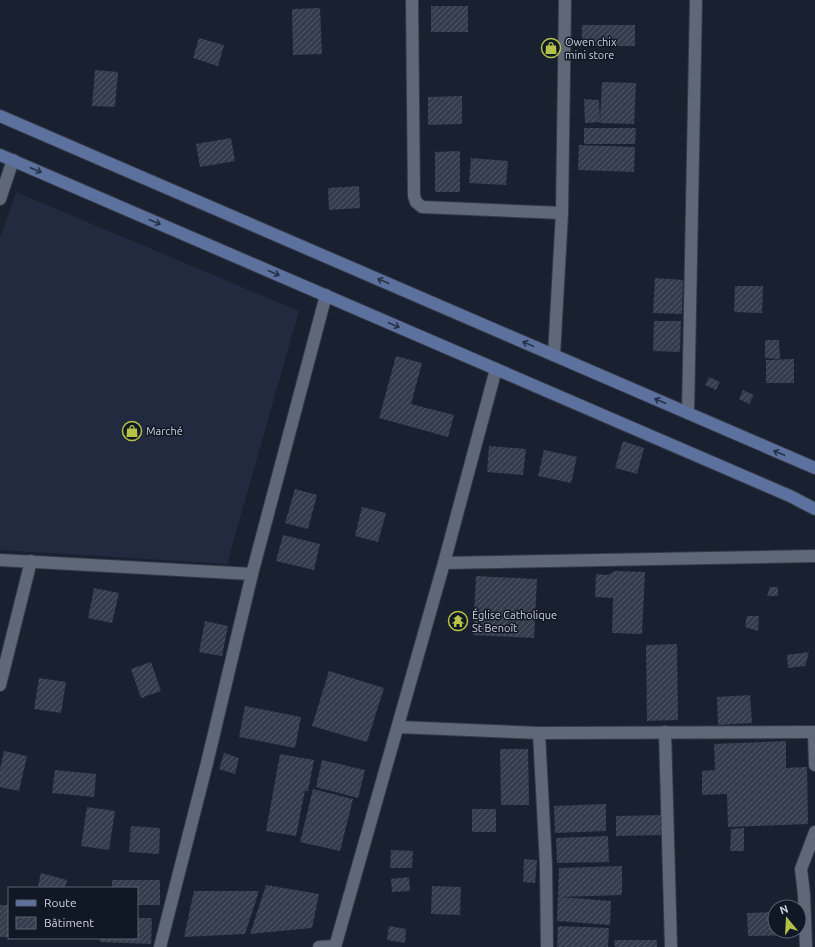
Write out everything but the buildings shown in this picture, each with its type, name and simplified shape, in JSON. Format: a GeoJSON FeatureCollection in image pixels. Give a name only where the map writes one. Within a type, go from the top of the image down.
{"type":"FeatureCollection","features":[{"type":"Feature","properties":{"kind":"main road"},"geometry":{"type":"LineString","coordinates":[[0,116],[815,468]]}},
{"type":"Feature","properties":{"kind":"main road"},"geometry":{"type":"LineString","coordinates":[[0,154],[790,496],[815,509]]}},
{"type":"Feature","properties":{"kind":"street"},"geometry":{"type":"LineString","coordinates":[[412,0],[414,196],[416,202],[422,207],[562,213]]}},
{"type":"Feature","properties":{"kind":"street"},"geometry":{"type":"LineString","coordinates":[[554,355],[562,213],[565,0]]}},
{"type":"Feature","properties":{"kind":"street"},"geometry":{"type":"LineString","coordinates":[[688,413],[696,0]]}},
{"type":"Feature","properties":{"kind":"street"},"geometry":{"type":"LineString","coordinates":[[0,199],[13,160]]}},
{"type":"Feature","properties":{"kind":"street"},"geometry":{"type":"LineString","coordinates":[[160,947],[207,763],[252,574],[326,295]]}},
{"type":"Feature","properties":{"kind":"street"},"geometry":{"type":"LineString","coordinates":[[318,947],[335,946],[444,563],[496,369]]}},
{"type":"Feature","properties":{"kind":"street"},"geometry":{"type":"LineString","coordinates":[[444,563],[815,556]]}},
{"type":"Feature","properties":{"kind":"street"},"geometry":{"type":"LineString","coordinates":[[0,560],[252,574]]}},
{"type":"Feature","properties":{"kind":"street"},"geometry":{"type":"LineString","coordinates":[[0,685],[31,561]]}},
{"type":"Feature","properties":{"kind":"street"},"geometry":{"type":"LineString","coordinates":[[398,726],[539,733],[814,732],[815,765]]}},
{"type":"Feature","properties":{"kind":"street"},"geometry":{"type":"LineString","coordinates":[[665,732],[671,947]]}},
{"type":"Feature","properties":{"kind":"street"},"geometry":{"type":"LineString","coordinates":[[539,733],[546,865],[546,947]]}},
{"type":"Feature","properties":{"kind":"street"},"geometry":{"type":"LineString","coordinates":[[806,947],[804,894],[801,869],[815,832]]}},
{"type":"Feature","properties":{"kind":"shaded area","name":"Marché"},"geometry":{"type":"Polygon","coordinates":[[[16,192],[299,311],[227,564],[0,550],[0,238],[16,192]]]}},
{"type":"Feature","properties":{"kind":"place","name":"Owen chix mini store"},"geometry":{"type":"Point","coordinates":[551,48]}},
{"type":"Feature","properties":{"kind":"place","name":"Marché"},"geometry":{"type":"Point","coordinates":[132,431]}},
{"type":"Feature","properties":{"kind":"place","name":"Église Catholique St Benoît"},"geometry":{"type":"Point","coordinates":[458,621]}}]}
